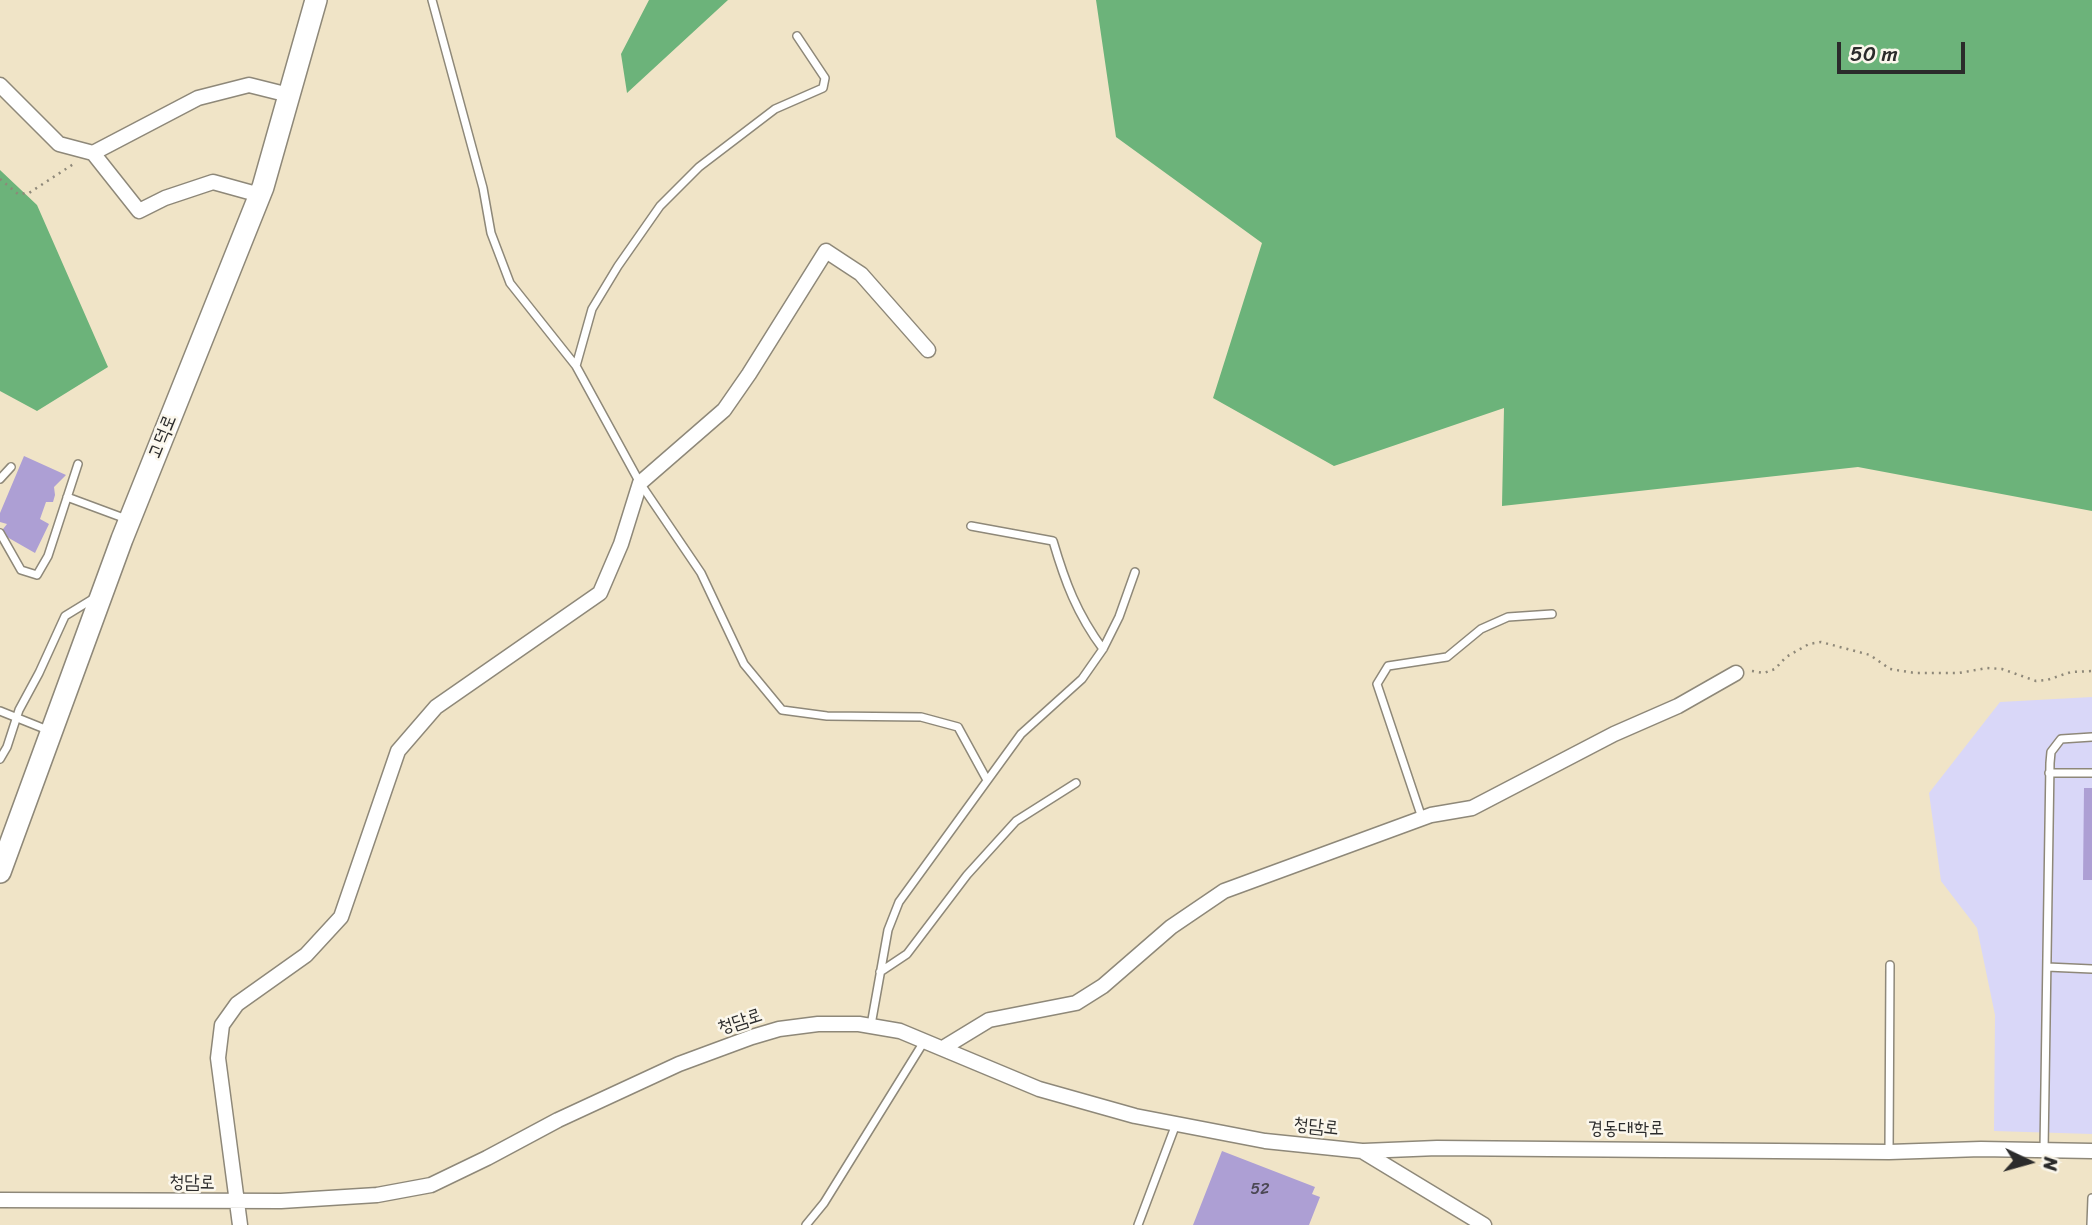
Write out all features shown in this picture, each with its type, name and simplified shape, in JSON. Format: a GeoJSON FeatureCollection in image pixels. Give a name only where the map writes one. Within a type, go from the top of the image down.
{"type":"FeatureCollection","features":[{"type":"Feature","properties":{"kind":"main road","name":"고덕로"},"geometry":{"type":"LineString","coordinates":[[0,872],[129,521],[260,195],[316,0]]}},
{"type":"Feature","properties":{"kind":"street"},"geometry":{"type":"LineString","coordinates":[[0,85],[58,144],[93,153],[139,211],[165,198],[214,182],[260,195]]}},
{"type":"Feature","properties":{"kind":"street"},"geometry":{"type":"LineString","coordinates":[[93,153],[198,98],[250,85],[289,95]]}},
{"type":"Feature","properties":{"kind":"street"},"geometry":{"type":"LineString","coordinates":[[240,1225],[218,1058],[222,1025],[237,1004],[306,954],[341,916],[398,751],[436,708],[600,593],[621,544],[640,483],[724,410],[826,251],[861,274],[928,349]]}},
{"type":"Feature","properties":{"kind":"street"},"geometry":{"type":"LineString","coordinates":[[943,1048],[989,1020],[1076,1003],[1103,986],[1171,927],[1224,891],[1422,818],[1472,808],[1614,734],[1678,706],[1736,674]]}},
{"type":"Feature","properties":{"kind":"street","name":"청담로"},"geometry":{"type":"LineString","coordinates":[[0,1200],[236,1203],[377,1195],[431,1185],[558,1120],[678,1064],[779,1029],[818,1024],[871,1025],[900,1031],[1040,1089],[1113,1110],[1265,1141],[1362,1151],[1484,1225]]}},
{"type":"Feature","properties":{"kind":"street","name":"경동대학로"},"geometry":{"type":"LineString","coordinates":[[1362,1151],[1437,1147],[1889,1152],[1981,1149],[2092,1151]]}},
{"type":"Feature","properties":{"kind":"lane"},"geometry":{"type":"LineString","coordinates":[[432,0],[483,188],[491,233],[510,283],[576,366],[640,483],[701,573],[744,664],[782,710],[827,716],[921,717],[958,727],[987,780]]}},
{"type":"Feature","properties":{"kind":"lane"},"geometry":{"type":"LineString","coordinates":[[576,366],[592,309],[660,206],[699,167],[775,109],[823,88],[825,78],[797,36]]}},
{"type":"Feature","properties":{"kind":"lane"},"geometry":{"type":"LineString","coordinates":[[0,533],[21,570],[37,575],[48,556],[78,464]]}},
{"type":"Feature","properties":{"kind":"lane"},"geometry":{"type":"LineString","coordinates":[[0,479],[11,467]]}},
{"type":"Feature","properties":{"kind":"lane"},"geometry":{"type":"LineString","coordinates":[[67,497],[129,521]]}},
{"type":"Feature","properties":{"kind":"lane"},"geometry":{"type":"LineString","coordinates":[[971,526],[1053,541],[1064,579],[1084,623],[1103,649]]}},
{"type":"Feature","properties":{"kind":"lane"},"geometry":{"type":"LineString","coordinates":[[871,1025],[888,930],[900,902],[1021,734],[1082,679],[1103,649],[1119,617],[1135,572]]}},
{"type":"Feature","properties":{"kind":"lane"},"geometry":{"type":"LineString","coordinates":[[0,759],[7,747],[16,718],[65,616],[102,592]]}},
{"type":"Feature","properties":{"kind":"lane"},"geometry":{"type":"LineString","coordinates":[[1422,818],[1377,684],[1388,666],[1447,656],[1482,629],[1508,617],[1552,614]]}},
{"type":"Feature","properties":{"kind":"lane"},"geometry":{"type":"LineString","coordinates":[[0,711],[51,731]]}},
{"type":"Feature","properties":{"kind":"lane"},"geometry":{"type":"LineString","coordinates":[[2043,1150],[2051,752],[2061,739],[2092,737]]}},
{"type":"Feature","properties":{"kind":"lane"},"geometry":{"type":"LineString","coordinates":[[2049,773],[2092,774]]}},
{"type":"Feature","properties":{"kind":"lane"},"geometry":{"type":"LineString","coordinates":[[880,972],[907,954],[967,874],[1016,821],[1076,783]]}},
{"type":"Feature","properties":{"kind":"lane"},"geometry":{"type":"LineString","coordinates":[[1889,1152],[1890,965]]}},
{"type":"Feature","properties":{"kind":"lane"},"geometry":{"type":"LineString","coordinates":[[2047,967],[2092,969]]}},
{"type":"Feature","properties":{"kind":"lane"},"geometry":{"type":"LineString","coordinates":[[806,1225],[824,1203],[925,1040]]}},
{"type":"Feature","properties":{"kind":"lane"},"geometry":{"type":"LineString","coordinates":[[1138,1225],[1177,1124]]}},
{"type":"Feature","properties":{"kind":"lane"},"geometry":{"type":"LineString","coordinates":[[2091,1225],[2092,1198]]}},
{"type":"Feature","properties":{"kind":"path"},"geometry":{"type":"LineString","coordinates":[[0,179],[18,194],[29,192],[93,153]]}},
{"type":"Feature","properties":{"kind":"path"},"geometry":{"type":"LineString","coordinates":[[1736,674],[1752,671],[1764,673],[1775,669],[1786,657],[1809,644],[1821,642],[1870,654],[1890,669],[1915,673],[1958,673],[1987,668],[2002,669],[2036,681],[2071,672],[2092,671]]}},
{"type":"Feature","properties":{"kind":"shaded area"},"geometry":{"type":"Polygon","coordinates":[[[2092,697],[2092,1134],[1994,1131],[1995,1015],[1977,928],[1941,881],[1929,793],[2000,702],[2092,697]]]}},
{"type":"Feature","properties":{"kind":"green space"},"geometry":{"type":"Polygon","coordinates":[[[649,0],[728,0],[627,93],[621,54],[649,0]]]}},
{"type":"Feature","properties":{"kind":"green space"},"geometry":{"type":"Polygon","coordinates":[[[1096,0],[2092,0],[2092,511],[1858,467],[1502,506],[1504,408],[1334,466],[1213,398],[1262,243],[1116,137],[1096,0]]]}},
{"type":"Feature","properties":{"kind":"green space"},"geometry":{"type":"Polygon","coordinates":[[[0,170],[37,205],[108,367],[37,411],[0,391],[0,170]]]}},
{"type":"Feature","properties":{"kind":"building"},"geometry":{"type":"Polygon","coordinates":[[[24,456],[66,475],[54,487],[53,502],[46,502],[40,519],[49,524],[35,553],[0,533],[7,524],[0,522],[0,513],[24,456]]]}},
{"type":"Feature","properties":{"kind":"building"},"geometry":{"type":"Polygon","coordinates":[[[2084,788],[2092,788],[2092,880],[2083,880],[2084,788]]]}},
{"type":"Feature","properties":{"kind":"building"},"geometry":{"type":"Polygon","coordinates":[[[1222,1151],[1315,1187],[1312,1194],[1320,1197],[1309,1225],[1193,1225],[1222,1151]]]}}]}
